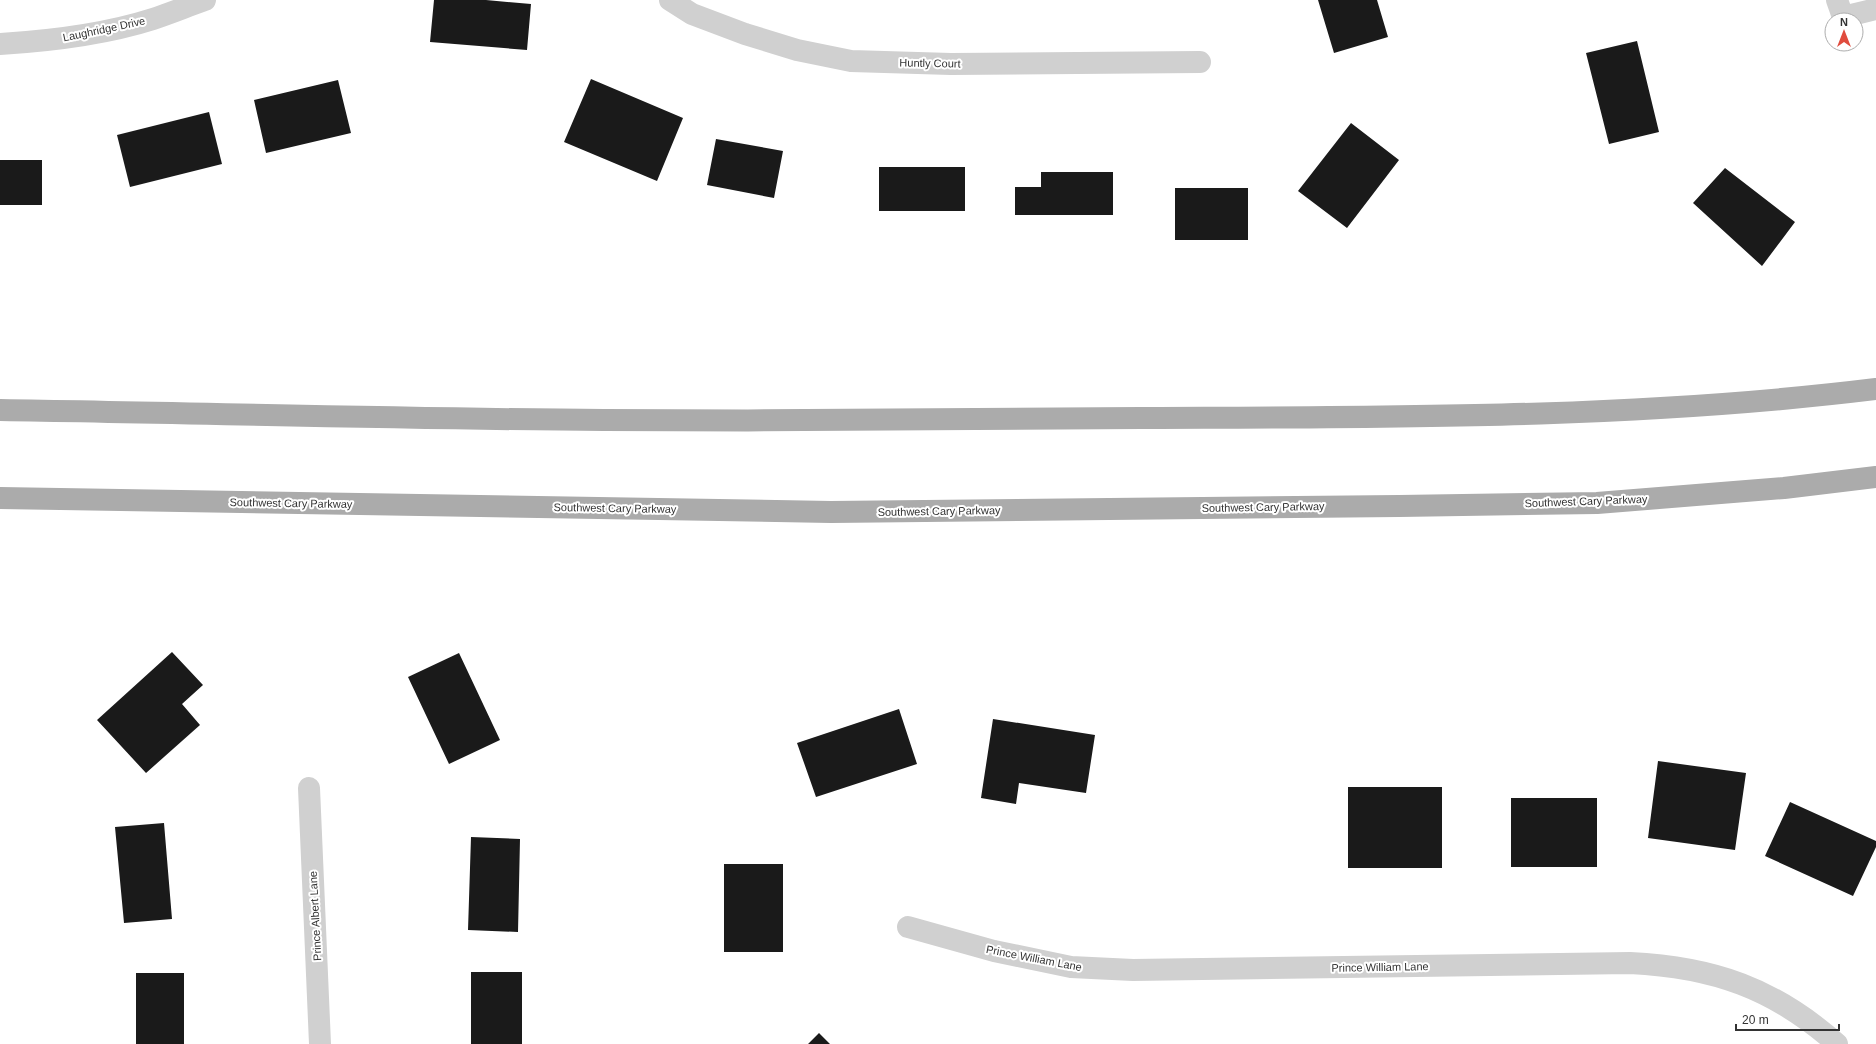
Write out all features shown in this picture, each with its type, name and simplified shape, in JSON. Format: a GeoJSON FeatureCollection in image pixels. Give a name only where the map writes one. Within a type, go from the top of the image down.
{"type":"FeatureCollection","features":[{"type":"Feature","properties":{"kind":"main road"},"geometry":{"type":"LineString","coordinates":[[0,410],[598,420],[1359,417],[1561,414],[1716,405],[1876,389]]}},
{"type":"Feature","properties":{"kind":"main road","name":"Southwest Cary Parkway"},"geometry":{"type":"LineString","coordinates":[[0,498],[831,512],[1368,506],[1597,503],[1784,488],[1876,477]]}},
{"type":"Feature","properties":{"kind":"street","name":"Laughridge Drive"},"geometry":{"type":"LineString","coordinates":[[0,44],[38,42],[98,32],[152,19],[205,0]]}},
{"type":"Feature","properties":{"kind":"street","name":"Huntly Court"},"geometry":{"type":"LineString","coordinates":[[670,0],[692,14],[745,34],[798,50],[851,61],[950,64],[1200,62]]}},
{"type":"Feature","properties":{"kind":"street"},"geometry":{"type":"LineString","coordinates":[[1837,0],[1843,17],[1876,9]]}},
{"type":"Feature","properties":{"kind":"street","name":"Prince Albert Lane"},"geometry":{"type":"LineString","coordinates":[[309,788],[320,1044]]}},
{"type":"Feature","properties":{"kind":"street","name":"Prince William Lane"},"geometry":{"type":"LineString","coordinates":[[908,927],[994,951],[1071,967],[1087,968],[1133,970],[1630,963],[1662,965],[1692,969],[1755,988],[1791,1008],[1817,1026],[1837,1044]]}},
{"type":"Feature","properties":{"kind":"building"},"geometry":{"type":"Polygon","coordinates":[[[434,0],[486,0],[531,4],[527,50],[430,42],[434,0]]]}},
{"type":"Feature","properties":{"kind":"building"},"geometry":{"type":"Polygon","coordinates":[[[1318,0],[1377,0],[1388,37],[1334,53],[1318,0]]]}},
{"type":"Feature","properties":{"kind":"building"},"geometry":{"type":"Polygon","coordinates":[[[1637,41],[1659,132],[1609,144],[1586,53],[1637,41]]]}},
{"type":"Feature","properties":{"kind":"building"},"geometry":{"type":"Polygon","coordinates":[[[591,79],[683,118],[657,181],[564,142],[591,79]]]}},
{"type":"Feature","properties":{"kind":"building"},"geometry":{"type":"Polygon","coordinates":[[[338,80],[351,133],[266,153],[254,100],[338,80]]]}},
{"type":"Feature","properties":{"kind":"building"},"geometry":{"type":"Polygon","coordinates":[[[209,112],[222,164],[130,187],[117,135],[209,112]]]}},
{"type":"Feature","properties":{"kind":"building"},"geometry":{"type":"Polygon","coordinates":[[[1351,123],[1399,160],[1347,228],[1298,191],[1351,123]]]}},
{"type":"Feature","properties":{"kind":"building"},"geometry":{"type":"Polygon","coordinates":[[[716,139],[783,151],[774,198],[707,185],[716,139]]]}},
{"type":"Feature","properties":{"kind":"building"},"geometry":{"type":"Polygon","coordinates":[[[0,160],[42,160],[42,205],[0,205],[0,160]]]}},
{"type":"Feature","properties":{"kind":"building"},"geometry":{"type":"Polygon","coordinates":[[[879,167],[965,167],[965,211],[879,211],[879,167]]]}},
{"type":"Feature","properties":{"kind":"building"},"geometry":{"type":"Polygon","coordinates":[[[1725,168],[1795,222],[1762,266],[1693,203],[1725,168]]]}},
{"type":"Feature","properties":{"kind":"building"},"geometry":{"type":"Polygon","coordinates":[[[1041,172],[1113,172],[1113,215],[1015,215],[1015,187],[1041,187],[1041,172]]]}},
{"type":"Feature","properties":{"kind":"building"},"geometry":{"type":"Polygon","coordinates":[[[1175,188],[1248,188],[1248,240],[1175,240],[1175,188]]]}},
{"type":"Feature","properties":{"kind":"building"},"geometry":{"type":"Polygon","coordinates":[[[172,652],[203,685],[182,704],[200,725],[146,773],[97,720],[172,652]]]}},
{"type":"Feature","properties":{"kind":"building"},"geometry":{"type":"Polygon","coordinates":[[[459,653],[500,740],[449,764],[408,677],[459,653]]]}},
{"type":"Feature","properties":{"kind":"building"},"geometry":{"type":"Polygon","coordinates":[[[899,709],[917,764],[816,797],[797,743],[899,709]]]}},
{"type":"Feature","properties":{"kind":"building"},"geometry":{"type":"Polygon","coordinates":[[[993,719],[1095,735],[1086,793],[1019,783],[1016,804],[981,798],[993,719]]]}},
{"type":"Feature","properties":{"kind":"building"},"geometry":{"type":"Polygon","coordinates":[[[1658,761],[1746,773],[1735,850],[1648,838],[1658,761]]]}},
{"type":"Feature","properties":{"kind":"building"},"geometry":{"type":"Polygon","coordinates":[[[1348,787],[1442,787],[1442,868],[1348,868],[1348,787]]]}},
{"type":"Feature","properties":{"kind":"building"},"geometry":{"type":"Polygon","coordinates":[[[1511,798],[1597,798],[1597,867],[1511,867],[1511,798]]]}},
{"type":"Feature","properties":{"kind":"building"},"geometry":{"type":"Polygon","coordinates":[[[1790,802],[1876,841],[1876,847],[1853,896],[1765,856],[1790,802]]]}},
{"type":"Feature","properties":{"kind":"building"},"geometry":{"type":"Polygon","coordinates":[[[164,823],[172,919],[124,923],[115,827],[164,823]]]}},
{"type":"Feature","properties":{"kind":"building"},"geometry":{"type":"Polygon","coordinates":[[[471,837],[520,839],[518,932],[468,930],[471,837]]]}},
{"type":"Feature","properties":{"kind":"building"},"geometry":{"type":"Polygon","coordinates":[[[724,864],[783,864],[783,952],[724,952],[724,864]]]}},
{"type":"Feature","properties":{"kind":"building"},"geometry":{"type":"Polygon","coordinates":[[[471,972],[522,972],[522,1044],[471,1044],[471,972]]]}},
{"type":"Feature","properties":{"kind":"building"},"geometry":{"type":"Polygon","coordinates":[[[136,973],[184,973],[184,1044],[136,1044],[136,973]]]}},
{"type":"Feature","properties":{"kind":"building"},"geometry":{"type":"Polygon","coordinates":[[[819,1033],[830,1044],[808,1044],[819,1033]]]}}]}
